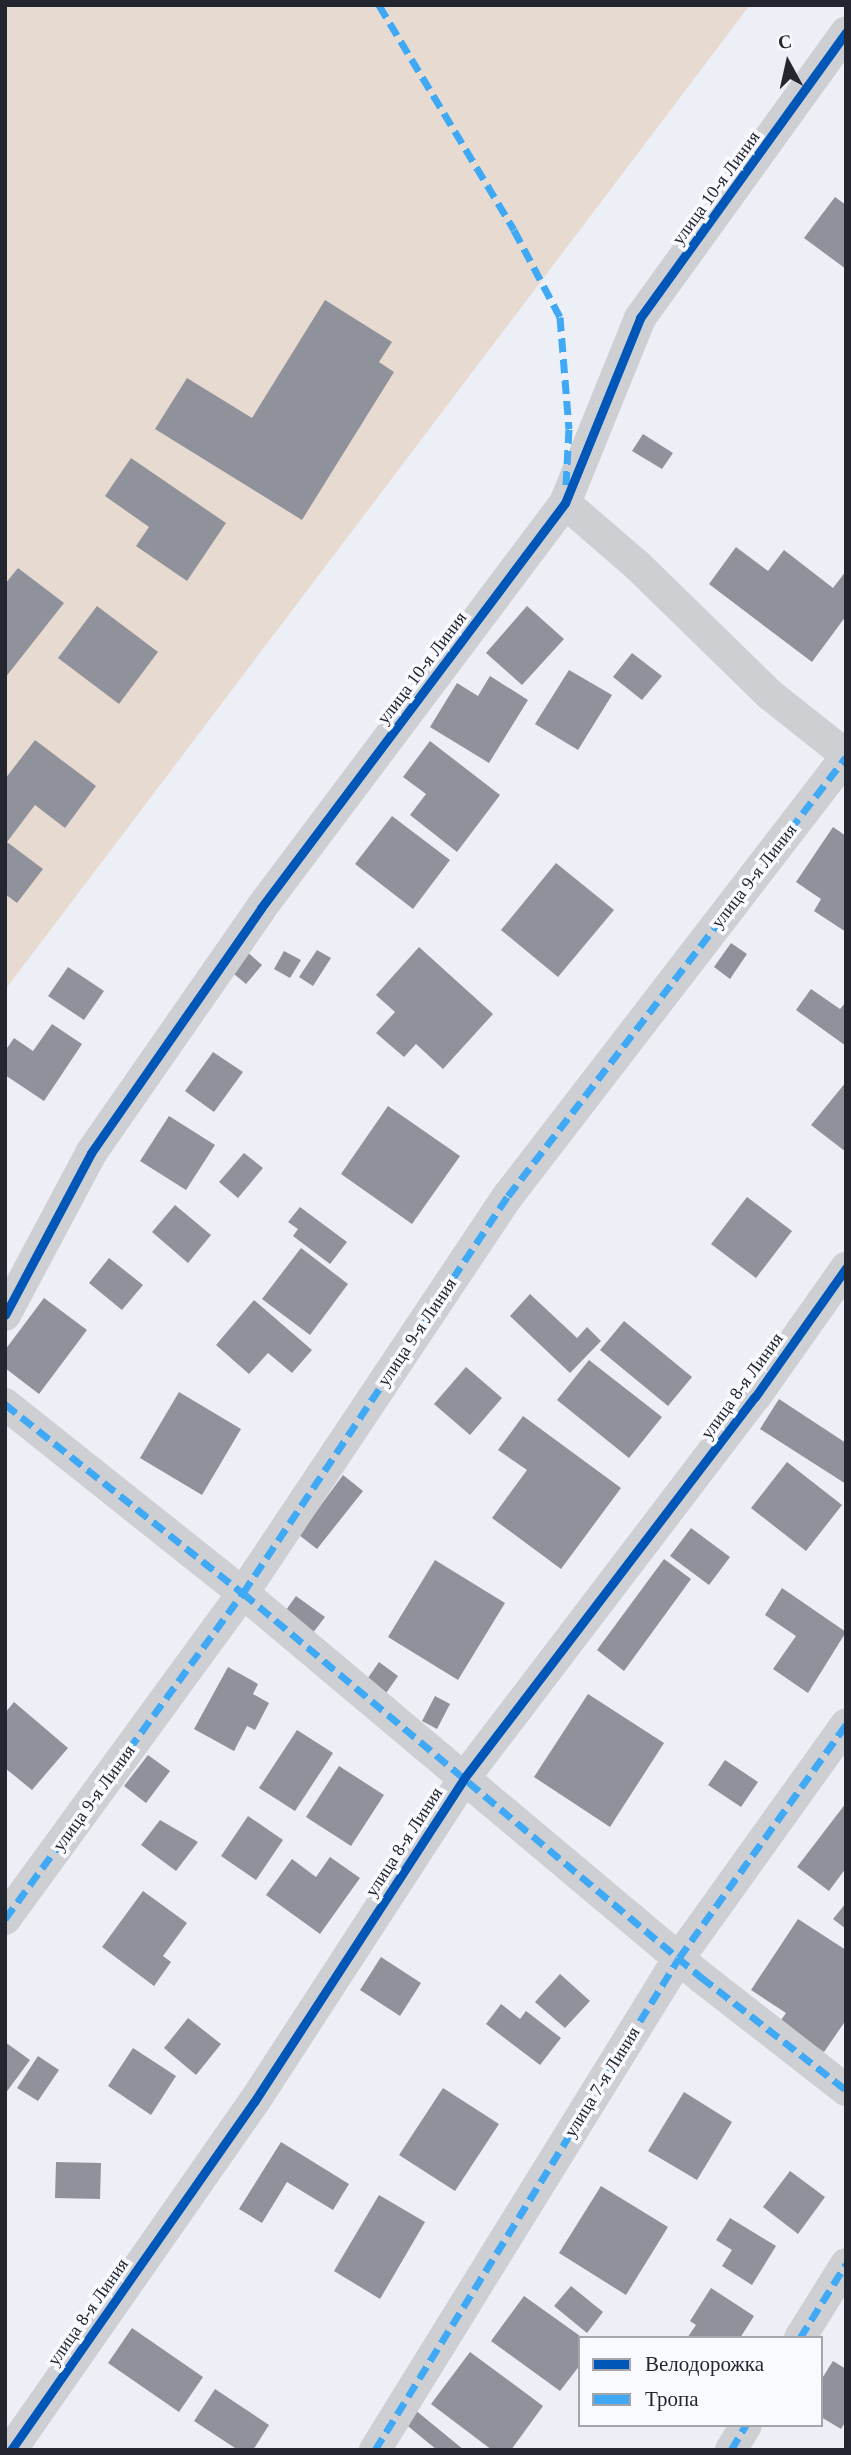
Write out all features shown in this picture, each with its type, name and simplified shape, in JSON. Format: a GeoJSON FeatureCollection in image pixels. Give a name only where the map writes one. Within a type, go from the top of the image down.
{"type":"FeatureCollection","features":[{"type":"Feature","properties":{"kind":"street","name":"улица 10-я Линия"},"geometry":{"type":"LineString","coordinates":[[5,1315],[99,1141],[261,908],[565,503],[640,318],[846,32]]}},
{"type":"Feature","properties":{"kind":"street"},"geometry":{"type":"LineString","coordinates":[[565,503],[638,566],[769,694],[846,756]]}},
{"type":"Feature","properties":{"kind":"street","name":"улица 9-я Линия"},"geometry":{"type":"LineString","coordinates":[[5,1919],[243,1593],[508,1196],[846,756]]}},
{"type":"Feature","properties":{"kind":"street","name":"улица 8-я Линия"},"geometry":{"type":"LineString","coordinates":[[11,2450],[254,2102],[465,1777],[755,1397],[846,1268]]}},
{"type":"Feature","properties":{"kind":"street"},"geometry":{"type":"LineString","coordinates":[[5,1404],[243,1593],[679,1958],[846,2090]]}},
{"type":"Feature","properties":{"kind":"street","name":"улица 7-я Линия"},"geometry":{"type":"LineString","coordinates":[[375,2450],[679,1958],[846,1725]]}},
{"type":"Feature","properties":{"kind":"street"},"geometry":{"type":"LineString","coordinates":[[801,2336],[846,2264]]}},
{"type":"Feature","properties":{"kind":"street"},"geometry":{"type":"LineString","coordinates":[[731,2450],[745,2427]]}},
{"type":"Feature","properties":{"kind":"shaded area"},"geometry":{"type":"Polygon","coordinates":[[[5,5],[750,5],[5,990],[5,5]]]}},
{"type":"Feature","properties":{"kind":"building"},"geometry":{"type":"Polygon","coordinates":[[[835,197],[846,205],[846,269],[804,238],[835,197]]]}},
{"type":"Feature","properties":{"kind":"building"},"geometry":{"type":"Polygon","coordinates":[[[325,300],[392,342],[379,362],[394,372],[302,520],[155,429],[187,378],[252,418],[325,300]]]}},
{"type":"Feature","properties":{"kind":"building"},"geometry":{"type":"Polygon","coordinates":[[[643,434],[673,453],[662,469],[632,451],[643,434]]]}},
{"type":"Feature","properties":{"kind":"building"},"geometry":{"type":"Polygon","coordinates":[[[131,458],[226,523],[187,581],[136,546],[149,527],[105,496],[131,458]]]}},
{"type":"Feature","properties":{"kind":"building"},"geometry":{"type":"Polygon","coordinates":[[[736,547],[768,571],[784,550],[833,588],[846,571],[846,616],[812,662],[709,584],[736,547]]]}},
{"type":"Feature","properties":{"kind":"building"},"geometry":{"type":"Polygon","coordinates":[[[18,568],[64,603],[5,678],[5,584],[18,568]]]}},
{"type":"Feature","properties":{"kind":"building"},"geometry":{"type":"Polygon","coordinates":[[[97,606],[158,652],[119,704],[58,658],[97,606]]]}},
{"type":"Feature","properties":{"kind":"building"},"geometry":{"type":"Polygon","coordinates":[[[527,606],[564,639],[522,685],[486,653],[527,606]]]}},
{"type":"Feature","properties":{"kind":"building"},"geometry":{"type":"Polygon","coordinates":[[[632,653],[662,676],[642,700],[613,677],[632,653]]]}},
{"type":"Feature","properties":{"kind":"building"},"geometry":{"type":"Polygon","coordinates":[[[569,670],[612,695],[578,750],[535,724],[569,670]]]}},
{"type":"Feature","properties":{"kind":"building"},"geometry":{"type":"Polygon","coordinates":[[[490,676],[528,700],[489,763],[430,727],[457,683],[478,696],[490,676]]]}},
{"type":"Feature","properties":{"kind":"building"},"geometry":{"type":"Polygon","coordinates":[[[35,740],[96,786],[65,828],[35,805],[7,842],[43,869],[17,903],[5,894],[5,779],[35,740]]]}},
{"type":"Feature","properties":{"kind":"building"},"geometry":{"type":"Polygon","coordinates":[[[430,741],[500,795],[457,852],[410,815],[426,794],[403,777],[430,741]]]}},
{"type":"Feature","properties":{"kind":"building"},"geometry":{"type":"Polygon","coordinates":[[[392,816],[450,860],[413,909],[355,864],[392,816]]]}},
{"type":"Feature","properties":{"kind":"building"},"geometry":{"type":"Polygon","coordinates":[[[833,827],[846,836],[846,932],[814,911],[821,899],[796,882],[833,827]]]}},
{"type":"Feature","properties":{"kind":"building"},"geometry":{"type":"Polygon","coordinates":[[[556,863],[614,910],[558,977],[501,930],[556,863]]]}},
{"type":"Feature","properties":{"kind":"building"},"geometry":{"type":"Polygon","coordinates":[[[731,943],[747,954],[730,979],[714,967],[731,943]]]}},
{"type":"Feature","properties":{"kind":"building"},"geometry":{"type":"Polygon","coordinates":[[[419,947],[493,1014],[443,1069],[416,1044],[404,1057],[376,1033],[395,1012],[376,995],[419,947]]]}},
{"type":"Feature","properties":{"kind":"building"},"geometry":{"type":"Polygon","coordinates":[[[245,950],[262,965],[246,984],[228,969],[245,950]]]}},
{"type":"Feature","properties":{"kind":"building"},"geometry":{"type":"Polygon","coordinates":[[[317,950],[331,958],[313,986],[299,977],[317,950]]]}},
{"type":"Feature","properties":{"kind":"building"},"geometry":{"type":"Polygon","coordinates":[[[284,951],[301,960],[290,978],[274,969],[284,951]]]}},
{"type":"Feature","properties":{"kind":"building"},"geometry":{"type":"Polygon","coordinates":[[[68,967],[104,991],[84,1020],[48,996],[68,967]]]}},
{"type":"Feature","properties":{"kind":"building"},"geometry":{"type":"Polygon","coordinates":[[[811,989],[840,1009],[846,1002],[846,1046],[796,1010],[811,989]]]}},
{"type":"Feature","properties":{"kind":"building"},"geometry":{"type":"Polygon","coordinates":[[[52,1024],[82,1044],[44,1101],[5,1075],[5,1051],[14,1038],[33,1051],[52,1024]]]}},
{"type":"Feature","properties":{"kind":"building"},"geometry":{"type":"Polygon","coordinates":[[[213,1052],[243,1072],[214,1112],[185,1091],[213,1052]]]}},
{"type":"Feature","properties":{"kind":"building"},"geometry":{"type":"Polygon","coordinates":[[[846,1082],[846,1152],[811,1125],[846,1082]]]}},
{"type":"Feature","properties":{"kind":"building"},"geometry":{"type":"Polygon","coordinates":[[[388,1106],[460,1156],[412,1224],[341,1174],[388,1106]]]}},
{"type":"Feature","properties":{"kind":"building"},"geometry":{"type":"Polygon","coordinates":[[[169,1116],[215,1145],[186,1190],[140,1161],[169,1116]]]}},
{"type":"Feature","properties":{"kind":"building"},"geometry":{"type":"Polygon","coordinates":[[[244,1153],[263,1168],[238,1198],[219,1182],[244,1153]]]}},
{"type":"Feature","properties":{"kind":"building"},"geometry":{"type":"Polygon","coordinates":[[[747,1197],[792,1231],[756,1278],[711,1244],[747,1197]]]}},
{"type":"Feature","properties":{"kind":"building"},"geometry":{"type":"Polygon","coordinates":[[[175,1205],[211,1235],[188,1263],[152,1232],[175,1205]]]}},
{"type":"Feature","properties":{"kind":"building"},"geometry":{"type":"Polygon","coordinates":[[[300,1207],[347,1242],[330,1264],[293,1236],[298,1229],[288,1222],[300,1207]]]}},
{"type":"Feature","properties":{"kind":"building"},"geometry":{"type":"Polygon","coordinates":[[[301,1248],[348,1284],[310,1335],[262,1299],[301,1248]]]}},
{"type":"Feature","properties":{"kind":"building"},"geometry":{"type":"Polygon","coordinates":[[[109,1258],[143,1285],[122,1310],[89,1283],[109,1258]]]}},
{"type":"Feature","properties":{"kind":"building"},"geometry":{"type":"Polygon","coordinates":[[[530,1294],[577,1338],[587,1327],[601,1341],[570,1373],[510,1316],[530,1294]]]}},
{"type":"Feature","properties":{"kind":"building"},"geometry":{"type":"Polygon","coordinates":[[[44,1298],[87,1330],[39,1394],[5,1368],[5,1350],[44,1298]]]}},
{"type":"Feature","properties":{"kind":"building"},"geometry":{"type":"Polygon","coordinates":[[[254,1300],[312,1350],[292,1373],[268,1353],[249,1374],[216,1345],[254,1300]]]}},
{"type":"Feature","properties":{"kind":"building"},"geometry":{"type":"Polygon","coordinates":[[[624,1321],[692,1377],[668,1406],[600,1350],[624,1321]]]}},
{"type":"Feature","properties":{"kind":"building"},"geometry":{"type":"Polygon","coordinates":[[[589,1360],[662,1417],[629,1458],[557,1400],[589,1360]]]}},
{"type":"Feature","properties":{"kind":"building"},"geometry":{"type":"Polygon","coordinates":[[[466,1367],[502,1398],[470,1435],[434,1404],[466,1367]]]}},
{"type":"Feature","properties":{"kind":"building"},"geometry":{"type":"Polygon","coordinates":[[[179,1392],[241,1429],[202,1495],[140,1458],[179,1392]]]}},
{"type":"Feature","properties":{"kind":"building"},"geometry":{"type":"Polygon","coordinates":[[[779,1399],[846,1443],[846,1484],[760,1429],[779,1399]]]}},
{"type":"Feature","properties":{"kind":"building"},"geometry":{"type":"Polygon","coordinates":[[[523,1416],[621,1488],[561,1569],[492,1518],[527,1470],[498,1450],[523,1416]]]}},
{"type":"Feature","properties":{"kind":"building"},"geometry":{"type":"Polygon","coordinates":[[[787,1462],[842,1505],[806,1551],[751,1508],[787,1462]]]}},
{"type":"Feature","properties":{"kind":"building"},"geometry":{"type":"Polygon","coordinates":[[[343,1475],[363,1491],[317,1549],[299,1535],[343,1475]]]}},
{"type":"Feature","properties":{"kind":"building"},"geometry":{"type":"Polygon","coordinates":[[[691,1528],[730,1557],[709,1585],[670,1556],[691,1528]]]}},
{"type":"Feature","properties":{"kind":"building"},"geometry":{"type":"Polygon","coordinates":[[[664,1559],[691,1579],[624,1671],[597,1650],[664,1559]]]}},
{"type":"Feature","properties":{"kind":"building"},"geometry":{"type":"Polygon","coordinates":[[[435,1560],[505,1603],[458,1680],[388,1637],[435,1560]]]}},
{"type":"Feature","properties":{"kind":"building"},"geometry":{"type":"Polygon","coordinates":[[[782,1588],[846,1632],[808,1693],[773,1669],[796,1636],[765,1615],[782,1588]]]}},
{"type":"Feature","properties":{"kind":"building"},"geometry":{"type":"Polygon","coordinates":[[[296,1596],[325,1617],[309,1638],[281,1617],[296,1596]]]}},
{"type":"Feature","properties":{"kind":"building"},"geometry":{"type":"Polygon","coordinates":[[[379,1662],[398,1676],[382,1699],[363,1685],[379,1662]]]}},
{"type":"Feature","properties":{"kind":"building"},"geometry":{"type":"Polygon","coordinates":[[[228,1667],[258,1684],[253,1694],[269,1703],[255,1730],[247,1726],[234,1751],[194,1729],[228,1667]]]}},
{"type":"Feature","properties":{"kind":"building"},"geometry":{"type":"Polygon","coordinates":[[[588,1694],[664,1743],[610,1827],[534,1777],[588,1694]]]}},
{"type":"Feature","properties":{"kind":"building"},"geometry":{"type":"Polygon","coordinates":[[[435,1696],[450,1704],[437,1729],[422,1721],[435,1696]]]}},
{"type":"Feature","properties":{"kind":"building"},"geometry":{"type":"Polygon","coordinates":[[[14,1702],[68,1748],[32,1790],[5,1768],[5,1713],[14,1702]]]}},
{"type":"Feature","properties":{"kind":"building"},"geometry":{"type":"Polygon","coordinates":[[[297,1730],[333,1753],[295,1811],[259,1788],[297,1730]]]}},
{"type":"Feature","properties":{"kind":"building"},"geometry":{"type":"Polygon","coordinates":[[[148,1755],[170,1771],[146,1803],[124,1786],[148,1755]]]}},
{"type":"Feature","properties":{"kind":"building"},"geometry":{"type":"Polygon","coordinates":[[[725,1760],[758,1782],[741,1807],[708,1785],[725,1760]]]}},
{"type":"Feature","properties":{"kind":"building"},"geometry":{"type":"Polygon","coordinates":[[[339,1766],[384,1795],[351,1846],[306,1817],[339,1766]]]}},
{"type":"Feature","properties":{"kind":"building"},"geometry":{"type":"Polygon","coordinates":[[[846,1803],[846,1868],[829,1891],[797,1867],[846,1803]]]}},
{"type":"Feature","properties":{"kind":"building"},"geometry":{"type":"Polygon","coordinates":[[[248,1816],[283,1840],[256,1880],[221,1856],[248,1816]]]}},
{"type":"Feature","properties":{"kind":"building"},"geometry":{"type":"Polygon","coordinates":[[[160,1820],[198,1842],[176,1871],[141,1845],[160,1820]]]}},
{"type":"Feature","properties":{"kind":"building"},"geometry":{"type":"Polygon","coordinates":[[[330,1857],[360,1878],[320,1934],[266,1895],[292,1859],[316,1877],[330,1857]]]}},
{"type":"Feature","properties":{"kind":"building"},"geometry":{"type":"Polygon","coordinates":[[[143,1891],[187,1923],[163,1956],[171,1962],[154,1986],[102,1947],[143,1891]]]}},
{"type":"Feature","properties":{"kind":"building"},"geometry":{"type":"Polygon","coordinates":[[[846,1903],[846,1929],[833,1919],[846,1903]]]}},
{"type":"Feature","properties":{"kind":"building"},"geometry":{"type":"Polygon","coordinates":[[[798,1919],[846,1950],[846,2020],[824,2052],[779,2023],[786,2013],[751,1990],[798,1919]]]}},
{"type":"Feature","properties":{"kind":"building"},"geometry":{"type":"Polygon","coordinates":[[[381,1957],[421,1983],[400,2016],[360,1990],[381,1957]]]}},
{"type":"Feature","properties":{"kind":"building"},"geometry":{"type":"Polygon","coordinates":[[[560,1974],[590,2001],[565,2028],[535,2002],[560,1974]]]}},
{"type":"Feature","properties":{"kind":"building"},"geometry":{"type":"Polygon","coordinates":[[[501,2004],[520,2019],[526,2011],[561,2038],[540,2065],[486,2024],[501,2004]]]}},
{"type":"Feature","properties":{"kind":"building"},"geometry":{"type":"Polygon","coordinates":[[[188,2018],[221,2044],[196,2075],[164,2048],[188,2018]]]}},
{"type":"Feature","properties":{"kind":"building"},"geometry":{"type":"Polygon","coordinates":[[[5,2042],[30,2060],[5,2094],[5,2042]]]}},
{"type":"Feature","properties":{"kind":"building"},"geometry":{"type":"Polygon","coordinates":[[[133,2048],[176,2076],[151,2115],[108,2086],[133,2048]]]}},
{"type":"Feature","properties":{"kind":"building"},"geometry":{"type":"Polygon","coordinates":[[[38,2056],[59,2070],[38,2101],[17,2088],[38,2056]]]}},
{"type":"Feature","properties":{"kind":"building"},"geometry":{"type":"Polygon","coordinates":[[[443,2088],[499,2124],[455,2191],[399,2155],[443,2088]]]}},
{"type":"Feature","properties":{"kind":"building"},"geometry":{"type":"Polygon","coordinates":[[[684,2092],[732,2122],[697,2180],[648,2151],[684,2092]]]}},
{"type":"Feature","properties":{"kind":"building"},"geometry":{"type":"Polygon","coordinates":[[[281,2142],[349,2184],[333,2210],[287,2182],[262,2223],[239,2209],[281,2142]]]}},
{"type":"Feature","properties":{"kind":"building"},"geometry":{"type":"Polygon","coordinates":[[[56,2162],[101,2163],[100,2199],[55,2198],[56,2162]]]}},
{"type":"Feature","properties":{"kind":"building"},"geometry":{"type":"Polygon","coordinates":[[[790,2171],[825,2197],[798,2234],[763,2207],[790,2171]]]}},
{"type":"Feature","properties":{"kind":"building"},"geometry":{"type":"Polygon","coordinates":[[[601,2186],[668,2227],[626,2295],[559,2253],[601,2186]]]}},
{"type":"Feature","properties":{"kind":"building"},"geometry":{"type":"Polygon","coordinates":[[[379,2195],[425,2222],[380,2299],[334,2271],[379,2195]]]}},
{"type":"Feature","properties":{"kind":"building"},"geometry":{"type":"Polygon","coordinates":[[[730,2218],[776,2246],[752,2285],[722,2266],[732,2250],[716,2240],[730,2218]]]}},
{"type":"Feature","properties":{"kind":"building"},"geometry":{"type":"Polygon","coordinates":[[[571,2286],[603,2312],[587,2333],[554,2306],[571,2286]]]}},
{"type":"Feature","properties":{"kind":"building"},"geometry":{"type":"Polygon","coordinates":[[[711,2288],[754,2316],[741,2336],[688,2336],[696,2325],[690,2321],[711,2288]]]}},
{"type":"Feature","properties":{"kind":"building"},"geometry":{"type":"Polygon","coordinates":[[[524,2296],[580,2336],[578,2368],[560,2391],[491,2341],[524,2296]]]}},
{"type":"Feature","properties":{"kind":"building"},"geometry":{"type":"Polygon","coordinates":[[[132,2328],[203,2377],[179,2412],[108,2363],[132,2328]]]}},
{"type":"Feature","properties":{"kind":"building"},"geometry":{"type":"Polygon","coordinates":[[[470,2352],[543,2406],[511,2450],[492,2450],[431,2404],[470,2352]]]}},
{"type":"Feature","properties":{"kind":"building"},"geometry":{"type":"Polygon","coordinates":[[[833,2361],[846,2369],[846,2421],[841,2429],[823,2418],[823,2377],[833,2361]]]}},
{"type":"Feature","properties":{"kind":"building"},"geometry":{"type":"Polygon","coordinates":[[[215,2389],[269,2425],[253,2450],[238,2450],[194,2421],[215,2389]]]}},
{"type":"Feature","properties":{"kind":"building"},"geometry":{"type":"Polygon","coordinates":[[[414,2409],[464,2450],[437,2450],[403,2422],[414,2409]]]}},
{"type":"Feature","properties":{"kind":"marked path"},"geometry":{"type":"LineString","coordinates":[[379,5],[514,230],[560,317],[569,429],[566,485]]}},
{"type":"Feature","properties":{"kind":"marked path"},"geometry":{"type":"LineString","coordinates":[[5,1919],[243,1593],[508,1196],[846,757]]}},
{"type":"Feature","properties":{"kind":"marked path"},"geometry":{"type":"LineString","coordinates":[[5,1404],[243,1593],[701,1977],[846,2090]]}},
{"type":"Feature","properties":{"kind":"marked path"},"geometry":{"type":"LineString","coordinates":[[375,2450],[679,1958],[846,1725]]}},
{"type":"Feature","properties":{"kind":"marked path"},"geometry":{"type":"LineString","coordinates":[[801,2336],[846,2264]]}},
{"type":"Feature","properties":{"kind":"marked path"},"geometry":{"type":"LineString","coordinates":[[731,2450],[745,2427]]}},
{"type":"Feature","properties":{"kind":"cycle path"},"geometry":{"type":"LineString","coordinates":[[5,1315],[91,1153],[261,908],[565,503],[640,318],[846,32]]}},
{"type":"Feature","properties":{"kind":"cycle path"},"geometry":{"type":"LineString","coordinates":[[11,2450],[254,2102],[465,1777],[755,1397],[846,1268]]}}]}
